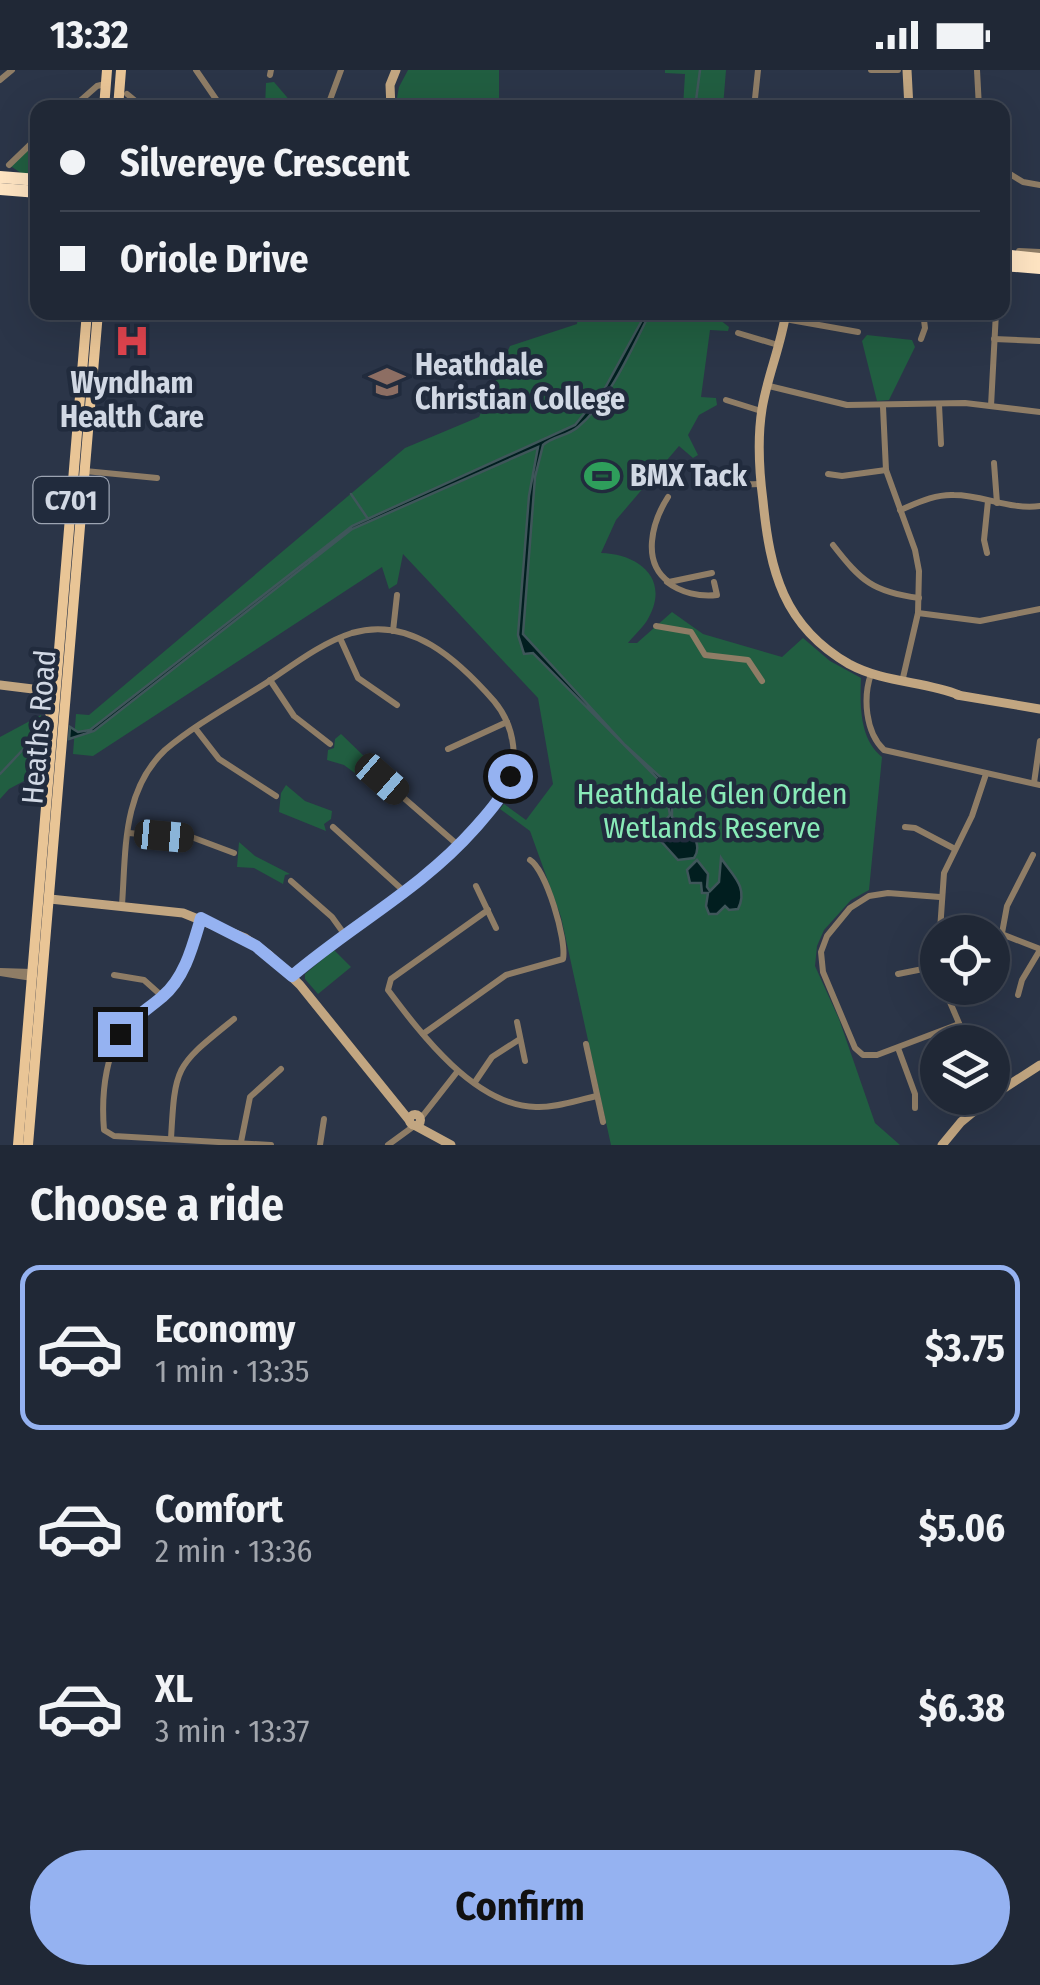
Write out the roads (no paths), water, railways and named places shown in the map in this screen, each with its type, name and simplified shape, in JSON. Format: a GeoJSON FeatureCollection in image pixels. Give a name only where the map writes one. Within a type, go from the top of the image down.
{"type":"FeatureCollection","features":[{"type":"Feature","properties":{"kind":"highway"},"geometry":{"type":"LineString","coordinates":[[0,177],[30,179]]}},
{"type":"Feature","properties":{"kind":"highway"},"geometry":{"type":"LineString","coordinates":[[0,189],[30,191]]}},
{"type":"Feature","properties":{"kind":"highway"},"geometry":{"type":"LineString","coordinates":[[1010,259],[1040,256]]}},
{"type":"Feature","properties":{"kind":"highway"},"geometry":{"type":"LineString","coordinates":[[1010,262],[1040,271]]}},
{"type":"Feature","properties":{"kind":"main road"},"geometry":{"type":"LineString","coordinates":[[104,100],[106,70]]}},
{"type":"Feature","properties":{"kind":"main road"},"geometry":{"type":"LineString","coordinates":[[119,100],[121,70]]}},
{"type":"Feature","properties":{"kind":"main road","name":"Heaths Road"},"geometry":{"type":"LineString","coordinates":[[18,1145],[44,899],[86,320]]}},
{"type":"Feature","properties":{"kind":"main road","name":"Heaths Road"},"geometry":{"type":"LineString","coordinates":[[77,469],[97,320]]}},
{"type":"Feature","properties":{"kind":"main road","name":"Heaths Road"},"geometry":{"type":"LineString","coordinates":[[28,1145],[35,975]]}},
{"type":"Feature","properties":{"kind":"street"},"geometry":{"type":"LineString","coordinates":[[0,80],[12,70]]}},
{"type":"Feature","properties":{"kind":"street"},"geometry":{"type":"LineString","coordinates":[[196,70],[217,100]]}},
{"type":"Feature","properties":{"kind":"street"},"geometry":{"type":"LineString","coordinates":[[330,100],[341,70]]}},
{"type":"Feature","properties":{"kind":"street"},"geometry":{"type":"LineString","coordinates":[[755,100],[758,70]]}},
{"type":"Feature","properties":{"kind":"street"},"geometry":{"type":"LineString","coordinates":[[871,70],[898,70]]}},
{"type":"Feature","properties":{"kind":"street"},"geometry":{"type":"LineString","coordinates":[[907,70],[909,100]]}},
{"type":"Feature","properties":{"kind":"street"},"geometry":{"type":"LineString","coordinates":[[979,100],[977,70],[985,70]]}},
{"type":"Feature","properties":{"kind":"street"},"geometry":{"type":"LineString","coordinates":[[391,100],[390,86],[396,71]]}},
{"type":"Feature","properties":{"kind":"street"},"geometry":{"type":"LineString","coordinates":[[81,100],[105,84]]}},
{"type":"Feature","properties":{"kind":"street"},"geometry":{"type":"LineString","coordinates":[[127,94],[138,100]]}},
{"type":"Feature","properties":{"kind":"street"},"geometry":{"type":"LineString","coordinates":[[9,164],[30,144]]}},
{"type":"Feature","properties":{"kind":"street"},"geometry":{"type":"LineString","coordinates":[[1010,174],[1023,182],[1040,185]]}},
{"type":"Feature","properties":{"kind":"street"},"geometry":{"type":"LineString","coordinates":[[784,320],[758,437],[770,562],[791,610],[827,649],[871,674],[939,693],[1040,709]]}},
{"type":"Feature","properties":{"kind":"street"},"geometry":{"type":"LineString","coordinates":[[803,320],[858,332]]}},
{"type":"Feature","properties":{"kind":"street"},"geometry":{"type":"LineString","coordinates":[[921,339],[924,320]]}},
{"type":"Feature","properties":{"kind":"street"},"geometry":{"type":"LineString","coordinates":[[991,406],[995,320]]}},
{"type":"Feature","properties":{"kind":"street"},"geometry":{"type":"LineString","coordinates":[[738,333],[778,345]]}},
{"type":"Feature","properties":{"kind":"street"},"geometry":{"type":"LineString","coordinates":[[994,339],[1040,341]]}},
{"type":"Feature","properties":{"kind":"street"},"geometry":{"type":"LineString","coordinates":[[770,386],[847,405],[940,404],[1040,412]]}},
{"type":"Feature","properties":{"kind":"street"},"geometry":{"type":"LineString","coordinates":[[726,400],[761,411]]}},
{"type":"Feature","properties":{"kind":"street"},"geometry":{"type":"LineString","coordinates":[[940,404],[941,444]]}},
{"type":"Feature","properties":{"kind":"street"},"geometry":{"type":"LineString","coordinates":[[883,407],[886,470],[915,550],[919,598],[902,682]]}},
{"type":"Feature","properties":{"kind":"street"},"geometry":{"type":"LineString","coordinates":[[994,463],[997,503]]}},
{"type":"Feature","properties":{"kind":"street"},"geometry":{"type":"LineString","coordinates":[[700,465],[718,482],[730,486],[761,484]]}},
{"type":"Feature","properties":{"kind":"street"},"geometry":{"type":"LineString","coordinates":[[77,469],[156,478]]}},
{"type":"Feature","properties":{"kind":"street"},"geometry":{"type":"LineString","coordinates":[[828,474],[886,470]]}},
{"type":"Feature","properties":{"kind":"street"},"geometry":{"type":"LineString","coordinates":[[900,510],[944,495],[1017,508],[1040,506]]}},
{"type":"Feature","properties":{"kind":"street"},"geometry":{"type":"LineString","coordinates":[[666,582],[713,578],[717,595],[675,588],[666,582],[658,570],[651,536],[668,498]]}},
{"type":"Feature","properties":{"kind":"street"},"geometry":{"type":"LineString","coordinates":[[987,553],[984,540],[988,501]]}},
{"type":"Feature","properties":{"kind":"street"},"geometry":{"type":"LineString","coordinates":[[833,546],[854,572],[874,588],[919,598]]}},
{"type":"Feature","properties":{"kind":"street"},"geometry":{"type":"LineString","coordinates":[[393,631],[398,595]]}},
{"type":"Feature","properties":{"kind":"street"},"geometry":{"type":"LineString","coordinates":[[918,613],[980,622],[1040,609]]}},
{"type":"Feature","properties":{"kind":"street"},"geometry":{"type":"LineString","coordinates":[[656,626],[691,632],[705,655],[748,660],[762,681]]}},
{"type":"Feature","properties":{"kind":"street"},"geometry":{"type":"LineString","coordinates":[[122,905],[134,798],[146,772],[165,750],[340,638],[366,630],[393,631],[431,642],[486,693],[507,722],[514,748],[508,784],[459,846],[406,893],[292,976]]}},
{"type":"Feature","properties":{"kind":"street"},"geometry":{"type":"LineString","coordinates":[[340,638],[358,678],[397,705]]}},
{"type":"Feature","properties":{"kind":"street"},"geometry":{"type":"LineString","coordinates":[[871,674],[865,699],[881,748],[1037,784],[1040,741]]}},
{"type":"Feature","properties":{"kind":"street"},"geometry":{"type":"LineString","coordinates":[[270,680],[294,716],[330,744]]}},
{"type":"Feature","properties":{"kind":"street"},"geometry":{"type":"LineString","coordinates":[[0,682],[61,688]]}},
{"type":"Feature","properties":{"kind":"street"},"geometry":{"type":"LineString","coordinates":[[0,682],[42,690],[61,688]]}},
{"type":"Feature","properties":{"kind":"street"},"geometry":{"type":"LineString","coordinates":[[42,690],[58,723]]}},
{"type":"Feature","properties":{"kind":"street"},"geometry":{"type":"LineString","coordinates":[[448,748],[507,722]]}},
{"type":"Feature","properties":{"kind":"street"},"geometry":{"type":"LineString","coordinates":[[196,728],[219,759],[276,796]]}},
{"type":"Feature","properties":{"kind":"street"},"geometry":{"type":"LineString","coordinates":[[939,915],[946,868],[979,794],[983,774]]}},
{"type":"Feature","properties":{"kind":"street"},"geometry":{"type":"LineString","coordinates":[[382,779],[459,846]]}},
{"type":"Feature","properties":{"kind":"street"},"geometry":{"type":"LineString","coordinates":[[333,827],[406,893]]}},
{"type":"Feature","properties":{"kind":"street"},"geometry":{"type":"LineString","coordinates":[[906,827],[955,850]]}},
{"type":"Feature","properties":{"kind":"street"},"geometry":{"type":"LineString","coordinates":[[128,833],[194,838],[234,853]]}},
{"type":"Feature","properties":{"kind":"street"},"geometry":{"type":"LineString","coordinates":[[1004,915],[1033,855]]}},
{"type":"Feature","properties":{"kind":"street"},"geometry":{"type":"LineString","coordinates":[[423,1034],[506,975],[563,959],[565,951],[556,915],[539,867],[530,860]]}},
{"type":"Feature","properties":{"kind":"street"},"geometry":{"type":"LineString","coordinates":[[290,881],[332,918],[345,935]]}},
{"type":"Feature","properties":{"kind":"street"},"geometry":{"type":"LineString","coordinates":[[476,886],[496,928]]}},
{"type":"Feature","properties":{"kind":"street"},"geometry":{"type":"LineString","coordinates":[[940,897],[888,893],[870,896],[850,908],[823,946],[822,972],[855,1048],[870,1056],[960,1024],[952,1005]]}},
{"type":"Feature","properties":{"kind":"street"},"geometry":{"type":"LineString","coordinates":[[44,899],[170,910],[201,918],[256,946],[292,976],[400,1105],[451,1145]]}},
{"type":"Feature","properties":{"kind":"street"},"geometry":{"type":"LineString","coordinates":[[488,910],[388,983],[388,990],[457,1072],[511,1103],[549,1106],[597,1096]]}},
{"type":"Feature","properties":{"kind":"street"},"geometry":{"type":"LineString","coordinates":[[201,918],[184,968],[163,997],[134,1017],[116,1041],[108,1067],[105,1132],[114,1136],[271,1145]]}},
{"type":"Feature","properties":{"kind":"street"},"geometry":{"type":"LineString","coordinates":[[1010,938],[1040,949],[1022,980],[1018,996]]}},
{"type":"Feature","properties":{"kind":"street"},"geometry":{"type":"LineString","coordinates":[[898,974],[920,967]]}},
{"type":"Feature","properties":{"kind":"street"},"geometry":{"type":"LineString","coordinates":[[0,972],[35,975]]}},
{"type":"Feature","properties":{"kind":"street"},"geometry":{"type":"LineString","coordinates":[[114,974],[144,980],[163,997]]}},
{"type":"Feature","properties":{"kind":"street"},"geometry":{"type":"LineString","coordinates":[[171,1140],[180,1069],[189,1056],[234,1019]]}},
{"type":"Feature","properties":{"kind":"street"},"geometry":{"type":"LineString","coordinates":[[517,1022],[526,1061]]}},
{"type":"Feature","properties":{"kind":"street"},"geometry":{"type":"LineString","coordinates":[[475,1082],[492,1056],[520,1040]]}},
{"type":"Feature","properties":{"kind":"street"},"geometry":{"type":"LineString","coordinates":[[578,1053],[586,1047],[603,1122]]}},
{"type":"Feature","properties":{"kind":"street"},"geometry":{"type":"LineString","coordinates":[[898,1048],[915,1094],[915,1108]]}},
{"type":"Feature","properties":{"kind":"street"},"geometry":{"type":"LineString","coordinates":[[1010,1085],[1040,1065]]}},
{"type":"Feature","properties":{"kind":"street"},"geometry":{"type":"LineString","coordinates":[[241,1142],[250,1097],[281,1069]]}},
{"type":"Feature","properties":{"kind":"street"},"geometry":{"type":"LineString","coordinates":[[388,1145],[401,1136],[457,1072]]}},
{"type":"Feature","properties":{"kind":"street"},"geometry":{"type":"LineString","coordinates":[[942,1145],[969,1115]]}},
{"type":"Feature","properties":{"kind":"street"},"geometry":{"type":"LineString","coordinates":[[320,1145],[324,1119]]}},
{"type":"Feature","properties":{"kind":"waterway"},"geometry":{"type":"LineString","coordinates":[[696,100],[700,70]]}},
{"type":"Feature","properties":{"kind":"waterway"},"geometry":{"type":"LineString","coordinates":[[351,494],[368,519]]}},
{"type":"Feature","properties":{"kind":"waterway"},"geometry":{"type":"LineString","coordinates":[[31,731],[45,731]]}},
{"type":"Feature","properties":{"kind":"waterway"},"geometry":{"type":"LineString","coordinates":[[0,774],[33,739],[46,731]]}},
{"type":"Feature","properties":{"kind":"place","name":"Wyndham Health Care"},"geometry":{"type":"Point","coordinates":[132,341]}},
{"type":"Feature","properties":{"kind":"place","name":"Heathdale Christian College"},"geometry":{"type":"Point","coordinates":[387,382]}},
{"type":"Feature","properties":{"kind":"place","name":"BMX Tack"},"geometry":{"type":"Point","coordinates":[602,476]}},
{"type":"Feature","properties":{"kind":"park label","name":"Heathdale Glen Orden Wetlands Reserve"},"geometry":{"type":"Point","coordinates":[712,811]}}]}
